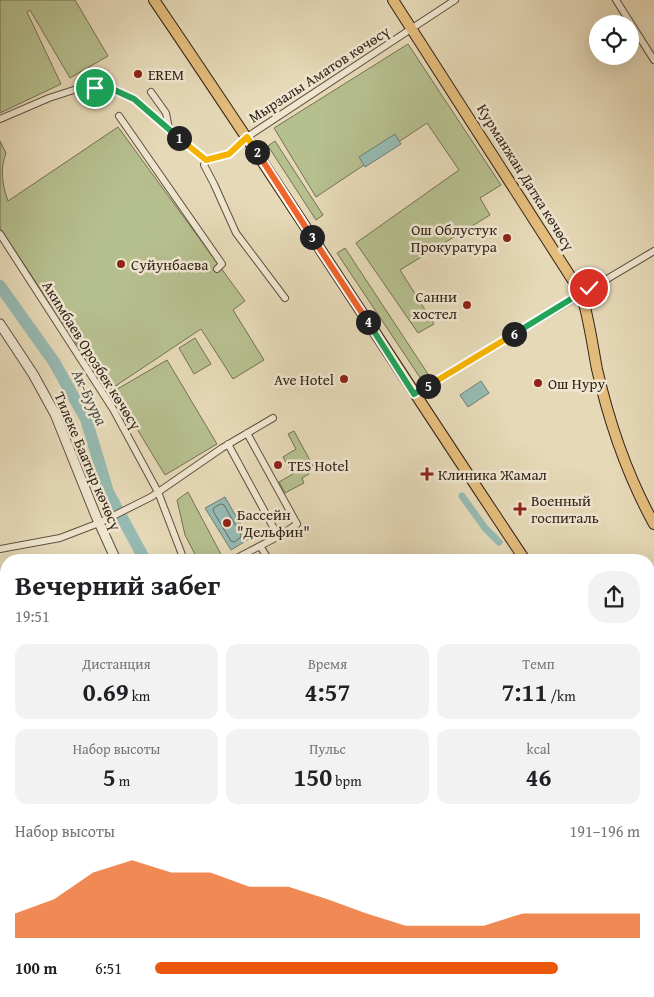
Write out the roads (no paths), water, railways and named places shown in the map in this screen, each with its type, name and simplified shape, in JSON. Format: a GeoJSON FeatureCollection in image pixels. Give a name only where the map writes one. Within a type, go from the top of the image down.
{"type":"FeatureCollection","features":[{"type":"Feature","properties":{"kind":"main road"},"geometry":{"type":"LineString","coordinates":[[154,0],[247,137],[414,394],[521,554]]}},
{"type":"Feature","properties":{"kind":"main road","name":"Курманжан Датка көчөсү"},"geometry":{"type":"LineString","coordinates":[[394,0],[581,293],[588,314],[597,368],[609,416],[632,480],[654,524]]}},
{"type":"Feature","properties":{"kind":"street","name":"Мырзалы Аматов көчөсү"},"geometry":{"type":"LineString","coordinates":[[247,137],[455,0]]}},
{"type":"Feature","properties":{"kind":"street"},"geometry":{"type":"LineString","coordinates":[[616,0],[654,60]]}},
{"type":"Feature","properties":{"kind":"street"},"geometry":{"type":"LineString","coordinates":[[0,119],[48,98],[82,87],[110,88],[134,99],[206,160]]}},
{"type":"Feature","properties":{"kind":"street"},"geometry":{"type":"LineString","coordinates":[[151,92],[166,113],[169,129]]}},
{"type":"Feature","properties":{"kind":"street"},"geometry":{"type":"LineString","coordinates":[[119,116],[222,264],[217,269]]}},
{"type":"Feature","properties":{"kind":"street"},"geometry":{"type":"LineString","coordinates":[[206,160],[229,154],[247,137]]}},
{"type":"Feature","properties":{"kind":"street"},"geometry":{"type":"LineString","coordinates":[[206,160],[204,164],[236,233],[285,298]]}},
{"type":"Feature","properties":{"kind":"street","name":"Акимбаев Орозбек көчөсү"},"geometry":{"type":"LineString","coordinates":[[0,234],[113,409],[158,492],[182,554]]}},
{"type":"Feature","properties":{"kind":"street"},"geometry":{"type":"LineString","coordinates":[[414,394],[654,251]]}},
{"type":"Feature","properties":{"kind":"street","name":"Тилеке Баатыр көчөсү"},"geometry":{"type":"LineString","coordinates":[[0,324],[33,374],[55,414],[113,554]]}},
{"type":"Feature","properties":{"kind":"street"},"geometry":{"type":"LineString","coordinates":[[0,549],[60,538],[110,518],[158,492],[228,444],[273,418]]}},
{"type":"Feature","properties":{"kind":"street"},"geometry":{"type":"LineString","coordinates":[[245,554],[297,524],[247,433]]}},
{"type":"Feature","properties":{"kind":"street"},"geometry":{"type":"LineString","coordinates":[[228,444],[278,536]]}},
{"type":"Feature","properties":{"kind":"street"},"geometry":{"type":"LineString","coordinates":[[260,546],[265,554]]}},
{"type":"Feature","properties":{"kind":"water"},"geometry":{"type":"Polygon","coordinates":[[[395,134],[401,144],[365,167],[359,157],[395,134]]]}},
{"type":"Feature","properties":{"kind":"water"},"geometry":{"type":"Polygon","coordinates":[[[481,381],[489,393],[468,407],[460,395],[481,381]]]}},
{"type":"Feature","properties":{"kind":"water","name":"Бассейн \"Дельфин\""},"geometry":{"type":"Polygon","coordinates":[[[225,497],[249,539],[231,550],[205,508],[225,497]]]}},
{"type":"Feature","properties":{"kind":"waterway","name":"Ак-Буура"},"geometry":{"type":"LineString","coordinates":[[0,286],[54,362],[86,419],[108,492],[142,554]]}},
{"type":"Feature","properties":{"kind":"waterway"},"geometry":{"type":"LineString","coordinates":[[462,496],[485,528],[499,542]]}},
{"type":"Feature","properties":{"kind":"place","name":"EREM"},"geometry":{"type":"Point","coordinates":[138,74]}},
{"type":"Feature","properties":{"kind":"place","name":"Ош Облустук Прокуратура"},"geometry":{"type":"Point","coordinates":[507,238]}},
{"type":"Feature","properties":{"kind":"place","name":"Суйунбаева"},"geometry":{"type":"Point","coordinates":[121,264]}},
{"type":"Feature","properties":{"kind":"place","name":"Санни хостел"},"geometry":{"type":"Point","coordinates":[467,305]}},
{"type":"Feature","properties":{"kind":"place","name":"Ave Hotel"},"geometry":{"type":"Point","coordinates":[344,379]}},
{"type":"Feature","properties":{"kind":"place","name":"Ош Нуру"},"geometry":{"type":"Point","coordinates":[538,383]}},
{"type":"Feature","properties":{"kind":"place","name":"TES Hotel"},"geometry":{"type":"Point","coordinates":[278,465]}},
{"type":"Feature","properties":{"kind":"place","name":"Клиника Жамал"},"geometry":{"type":"Point","coordinates":[427,474]}},
{"type":"Feature","properties":{"kind":"place","name":"Военный госпиталь"},"geometry":{"type":"Point","coordinates":[520,509]}},
{"type":"Feature","properties":{"kind":"place","name":"Бассейн \"Дельфин\""},"geometry":{"type":"Point","coordinates":[227,523]}}]}
